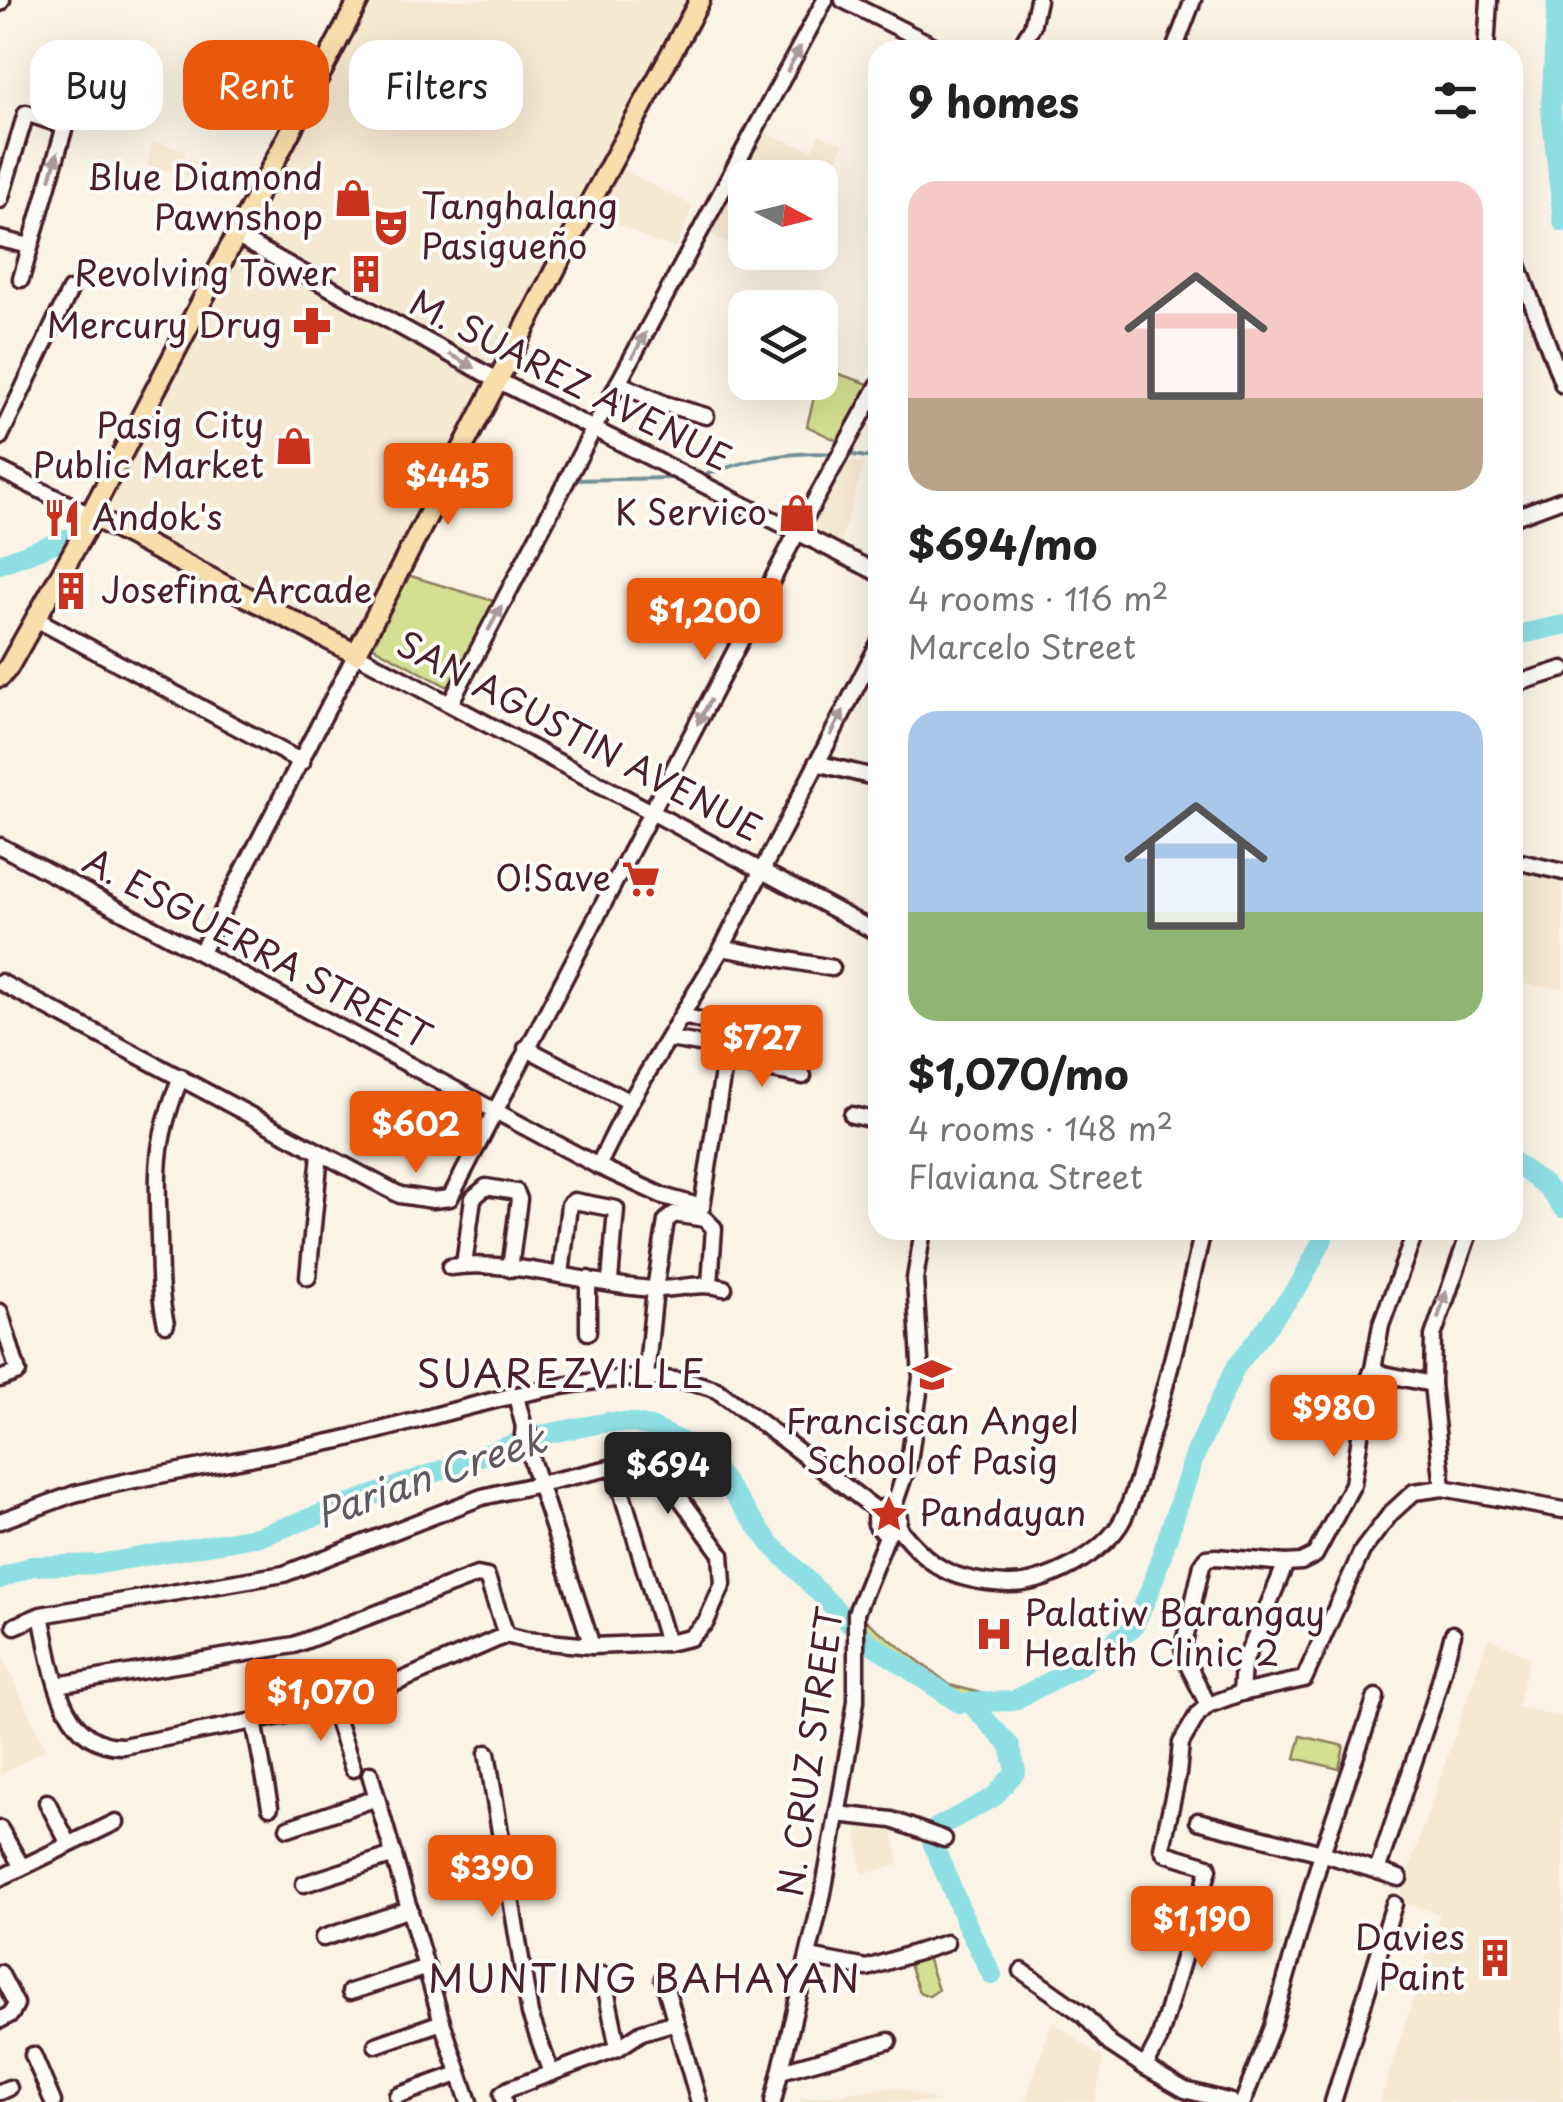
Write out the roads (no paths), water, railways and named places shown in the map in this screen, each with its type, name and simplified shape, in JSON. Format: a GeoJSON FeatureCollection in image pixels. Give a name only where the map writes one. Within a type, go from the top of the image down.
{"type":"FeatureCollection","features":[{"type":"Feature","properties":{"kind":"main road"},"geometry":{"type":"LineString","coordinates":[[0,676],[86,529],[359,0]]}},
{"type":"Feature","properties":{"kind":"main road"},"geometry":{"type":"LineString","coordinates":[[356,654],[700,0]]}},
{"type":"Feature","properties":{"kind":"main road"},"geometry":{"type":"LineString","coordinates":[[0,676],[80,525],[90,515]]}},
{"type":"Feature","properties":{"kind":"main road","name":"SAN AGUSTIN AVENUE"},"geometry":{"type":"LineString","coordinates":[[90,515],[356,654]]}},
{"type":"Feature","properties":{"kind":"street"},"geometry":{"type":"LineString","coordinates":[[450,704],[825,0]]}},
{"type":"Feature","properties":{"kind":"street"},"geometry":{"type":"LineString","coordinates":[[843,0],[922,40]]}},
{"type":"Feature","properties":{"kind":"street"},"geometry":{"type":"LineString","coordinates":[[1024,40],[1032,27],[1038,0]]}},
{"type":"Feature","properties":{"kind":"street"},"geometry":{"type":"LineString","coordinates":[[1178,40],[1193,0]]}},
{"type":"Feature","properties":{"kind":"street"},"geometry":{"type":"LineString","coordinates":[[1486,40],[1488,0]]}},
{"type":"Feature","properties":{"kind":"street"},"geometry":{"type":"LineString","coordinates":[[0,200],[26,113],[66,126],[22,279]]}},
{"type":"Feature","properties":{"kind":"street","name":"M. SUAREZ AVENUE"},"geometry":{"type":"LineString","coordinates":[[238,237],[497,380],[868,568]]}},
{"type":"Feature","properties":{"kind":"street"},"geometry":{"type":"LineString","coordinates":[[0,238],[30,246]]}},
{"type":"Feature","properties":{"kind":"street"},"geometry":{"type":"LineString","coordinates":[[1523,278],[1563,385]]}},
{"type":"Feature","properties":{"kind":"street"},"geometry":{"type":"LineString","coordinates":[[0,436],[70,290]]}},
{"type":"Feature","properties":{"kind":"street"},"geometry":{"type":"LineString","coordinates":[[618,384],[706,416]]}},
{"type":"Feature","properties":{"kind":"street"},"geometry":{"type":"LineString","coordinates":[[0,982],[400,1196],[447,1200],[868,404]]}},
{"type":"Feature","properties":{"kind":"street"},"geometry":{"type":"LineString","coordinates":[[0,470],[90,515]]}},
{"type":"Feature","properties":{"kind":"street"},"geometry":{"type":"LineString","coordinates":[[1523,514],[1563,499]]}},
{"type":"Feature","properties":{"kind":"street"},"geometry":{"type":"LineString","coordinates":[[36,619],[302,762]]}},
{"type":"Feature","properties":{"kind":"street"},"geometry":{"type":"LineString","coordinates":[[201,952],[356,654]]}},
{"type":"Feature","properties":{"kind":"street","name":"SAN AGUSTIN AVENUE"},"geometry":{"type":"LineString","coordinates":[[356,654],[868,927]]}},
{"type":"Feature","properties":{"kind":"street"},"geometry":{"type":"LineString","coordinates":[[598,1166],[630,1102],[722,948],[868,664]]}},
{"type":"Feature","properties":{"kind":"street"},"geometry":{"type":"LineString","coordinates":[[1523,682],[1563,669]]}},
{"type":"Feature","properties":{"kind":"street"},"geometry":{"type":"LineString","coordinates":[[816,763],[868,776]]}},
{"type":"Feature","properties":{"kind":"street","name":"A. ESGUERRA STREET"},"geometry":{"type":"LineString","coordinates":[[0,846],[598,1166],[664,1196],[702,1207],[726,1062]]}},
{"type":"Feature","properties":{"kind":"street"},"geometry":{"type":"LineString","coordinates":[[1523,863],[1563,872]]}},
{"type":"Feature","properties":{"kind":"street"},"geometry":{"type":"LineString","coordinates":[[722,948],[832,968]]}},
{"type":"Feature","properties":{"kind":"street"},"geometry":{"type":"LineString","coordinates":[[683,1016],[800,1044]]}},
{"type":"Feature","properties":{"kind":"street"},"geometry":{"type":"LineString","coordinates":[[669,1039],[724,1048],[726,1062],[802,1076]]}},
{"type":"Feature","properties":{"kind":"street"},"geometry":{"type":"LineString","coordinates":[[526,1048],[630,1102]]}},
{"type":"Feature","properties":{"kind":"street"},"geometry":{"type":"LineString","coordinates":[[166,1324],[160,1298],[158,1148],[180,1078]]}},
{"type":"Feature","properties":{"kind":"street"},"geometry":{"type":"LineString","coordinates":[[852,1115],[868,1119]]}},
{"type":"Feature","properties":{"kind":"street"},"geometry":{"type":"LineString","coordinates":[[308,1277],[320,1154]]}},
{"type":"Feature","properties":{"kind":"street"},"geometry":{"type":"LineString","coordinates":[[510,1270],[519,1199],[516,1192],[486,1187],[473,1198],[457,1266],[655,1289],[717,1286],[714,1228],[705,1220],[674,1214],[666,1221],[655,1289],[646,1377]]}},
{"type":"Feature","properties":{"kind":"street"},"geometry":{"type":"LineString","coordinates":[[560,1275],[569,1205],[574,1201],[588,1202],[616,1208],[610,1281]]}},
{"type":"Feature","properties":{"kind":"street"},"geometry":{"type":"LineString","coordinates":[[922,1240],[915,1279],[920,1378],[909,1462],[876,1523],[881,1529],[893,1528],[923,1557],[951,1574],[1008,1584],[1038,1582],[1108,1540],[1123,1519],[1151,1438],[1200,1240]]}},
{"type":"Feature","properties":{"kind":"street"},"geometry":{"type":"LineString","coordinates":[[1208,1704],[1183,1647],[1202,1565],[1207,1558],[1216,1556],[1286,1564],[1315,1555],[1353,1484],[1380,1325],[1412,1240]]}},
{"type":"Feature","properties":{"kind":"street"},"geometry":{"type":"LineString","coordinates":[[1444,1488],[1432,1384],[1433,1336],[1467,1240]]}},
{"type":"Feature","properties":{"kind":"street"},"geometry":{"type":"LineString","coordinates":[[588,1279],[588,1332]]}},
{"type":"Feature","properties":{"kind":"street"},"geometry":{"type":"LineString","coordinates":[[0,1312],[18,1372],[0,1379]]}},
{"type":"Feature","properties":{"kind":"street"},"geometry":{"type":"LineString","coordinates":[[1374,1368],[1384,1374],[1432,1384]]}},
{"type":"Feature","properties":{"kind":"street"},"geometry":{"type":"LineString","coordinates":[[0,1521],[110,1485],[336,1441],[516,1396],[646,1377],[695,1382],[717,1390],[886,1510]]}},
{"type":"Feature","properties":{"kind":"street"},"geometry":{"type":"LineString","coordinates":[[516,1396],[592,1646]]}},
{"type":"Feature","properties":{"kind":"street"},"geometry":{"type":"LineString","coordinates":[[614,1467],[667,1642]]}},
{"type":"Feature","properties":{"kind":"street"},"geometry":{"type":"LineString","coordinates":[[15,1626],[41,1615],[284,1574],[482,1497],[614,1467],[651,1472],[668,1481],[716,1546],[724,1564],[723,1584],[706,1622],[695,1636],[667,1642],[592,1646],[506,1635],[384,1688],[332,1705],[112,1746],[92,1740],[76,1727],[58,1685],[41,1615]]}},
{"type":"Feature","properties":{"kind":"street"},"geometry":{"type":"LineString","coordinates":[[1145,2067],[1159,2040],[1209,1866],[1167,1854],[1162,1848],[1181,1761],[1181,1743],[1190,1724],[1208,1704],[1304,1679],[1370,1538],[1414,1492],[1444,1488],[1563,1510]]}},
{"type":"Feature","properties":{"kind":"street","name":"N. CRUZ STREET"},"geometry":{"type":"LineString","coordinates":[[773,2102],[809,1957],[837,1814],[856,1701],[855,1618],[893,1528]]}},
{"type":"Feature","properties":{"kind":"street"},"geometry":{"type":"LineString","coordinates":[[1241,1693],[1244,1665],[1286,1564]]}},
{"type":"Feature","properties":{"kind":"street"},"geometry":{"type":"LineString","coordinates":[[58,1685],[294,1645],[477,1574],[487,1577],[506,1635]]}},
{"type":"Feature","properties":{"kind":"street"},"geometry":{"type":"LineString","coordinates":[[1377,1871],[1453,1634]]}},
{"type":"Feature","properties":{"kind":"street"},"geometry":{"type":"LineString","coordinates":[[1243,2102],[1272,2026],[1322,1853],[1376,1697]]}},
{"type":"Feature","properties":{"kind":"street"},"geometry":{"type":"LineString","coordinates":[[332,1705],[353,1769]]}},
{"type":"Feature","properties":{"kind":"street"},"geometry":{"type":"LineString","coordinates":[[254,1721],[270,1807]]}},
{"type":"Feature","properties":{"kind":"street"},"geometry":{"type":"LineString","coordinates":[[487,1753],[530,2014],[551,2073]]}},
{"type":"Feature","properties":{"kind":"street"},"geometry":{"type":"LineString","coordinates":[[370,1774],[469,2102]]}},
{"type":"Feature","properties":{"kind":"street"},"geometry":{"type":"LineString","coordinates":[[288,1828],[377,1798]]}},
{"type":"Feature","properties":{"kind":"street"},"geometry":{"type":"LineString","coordinates":[[47,1802],[69,1844]]}},
{"type":"Feature","properties":{"kind":"street"},"geometry":{"type":"LineString","coordinates":[[837,1814],[892,1820],[939,1836]]}},
{"type":"Feature","properties":{"kind":"street"},"geometry":{"type":"LineString","coordinates":[[1198,1821],[1322,1853],[1399,1878]]}},
{"type":"Feature","properties":{"kind":"street"},"geometry":{"type":"LineString","coordinates":[[0,1878],[116,1822]]}},
{"type":"Feature","properties":{"kind":"street"},"geometry":{"type":"LineString","coordinates":[[0,1829],[22,1867]]}},
{"type":"Feature","properties":{"kind":"street"},"geometry":{"type":"LineString","coordinates":[[304,1884],[394,1855]]}},
{"type":"Feature","properties":{"kind":"street"},"geometry":{"type":"LineString","coordinates":[[1333,2102],[1394,1904]]}},
{"type":"Feature","properties":{"kind":"street"},"geometry":{"type":"LineString","coordinates":[[323,1938],[410,1909]]}},
{"type":"Feature","properties":{"kind":"street"},"geometry":{"type":"LineString","coordinates":[[809,1957],[867,1968],[946,1943]]}},
{"type":"Feature","properties":{"kind":"street"},"geometry":{"type":"LineString","coordinates":[[350,1992],[426,1967]]}},
{"type":"Feature","properties":{"kind":"street"},"geometry":{"type":"LineString","coordinates":[[1022,1972],[1084,2015],[1110,2044],[1145,2067],[1185,2090],[1231,2102]]}},
{"type":"Feature","properties":{"kind":"street"},"geometry":{"type":"LineString","coordinates":[[0,1973],[16,2008],[0,2020]]}},
{"type":"Feature","properties":{"kind":"street"},"geometry":{"type":"LineString","coordinates":[[603,1975],[618,2048]]}},
{"type":"Feature","properties":{"kind":"street"},"geometry":{"type":"LineString","coordinates":[[663,1978],[698,2102]]}},
{"type":"Feature","properties":{"kind":"street"},"geometry":{"type":"LineString","coordinates":[[376,2045],[442,2022]]}},
{"type":"Feature","properties":{"kind":"street"},"geometry":{"type":"LineString","coordinates":[[504,2102],[502,2094],[508,2089],[618,2048],[642,2032],[676,2022]]}},
{"type":"Feature","properties":{"kind":"street"},"geometry":{"type":"LineString","coordinates":[[781,2070],[889,2042]]}},
{"type":"Feature","properties":{"kind":"street"},"geometry":{"type":"LineString","coordinates":[[32,2055],[53,2102]]}},
{"type":"Feature","properties":{"kind":"street"},"geometry":{"type":"LineString","coordinates":[[397,2096],[458,2074]]}},
{"type":"Feature","properties":{"kind":"waterway","name":"Parian Creek"},"geometry":{"type":"LineString","coordinates":[[1557,0],[1551,109],[1563,222]]}},
{"type":"Feature","properties":{"kind":"waterway"},"geometry":{"type":"LineString","coordinates":[[708,474],[772,457],[838,454]]}},
{"type":"Feature","properties":{"kind":"waterway"},"geometry":{"type":"LineString","coordinates":[[848,454],[868,457]]}},
{"type":"Feature","properties":{"kind":"waterway"},"geometry":{"type":"LineString","coordinates":[[572,480],[672,478]]}},
{"type":"Feature","properties":{"kind":"waterway"},"geometry":{"type":"LineString","coordinates":[[0,564],[66,539]]}},
{"type":"Feature","properties":{"kind":"waterway","name":"Parian Creek"},"geometry":{"type":"LineString","coordinates":[[1523,634],[1563,625]]}},
{"type":"Feature","properties":{"kind":"waterway"},"geometry":{"type":"LineString","coordinates":[[1523,1169],[1546,1186],[1563,1208]]}},
{"type":"Feature","properties":{"kind":"waterway","name":"Parian Creek"},"geometry":{"type":"LineString","coordinates":[[0,1579],[32,1566],[99,1564],[261,1536],[535,1436],[608,1422],[631,1423],[651,1427],[701,1451],[770,1543],[866,1640],[959,1703],[1013,1701],[1079,1666],[1133,1628],[1150,1590],[1195,1455],[1235,1368],[1300,1284],[1322,1240]]}},
{"type":"Feature","properties":{"kind":"waterway"},"geometry":{"type":"LineString","coordinates":[[970,1703],[1010,1746],[1016,1771],[994,1797],[936,1828],[932,1842],[992,1975]]}},
{"type":"Feature","properties":{"kind":"place","name":"Blue Diamond Pawnshop"},"geometry":{"type":"Point","coordinates":[353,198]}},
{"type":"Feature","properties":{"kind":"place","name":"Tanghalang Pasigueño"},"geometry":{"type":"Point","coordinates":[391,227]}},
{"type":"Feature","properties":{"kind":"place","name":"Revolving Tower"},"geometry":{"type":"Point","coordinates":[366,274]}},
{"type":"Feature","properties":{"kind":"place","name":"Mercury Drug"},"geometry":{"type":"Point","coordinates":[312,326]}},
{"type":"Feature","properties":{"kind":"place","name":"Pasig City Public Market"},"geometry":{"type":"Point","coordinates":[294,446]}},
{"type":"Feature","properties":{"kind":"place","name":"K Servico"},"geometry":{"type":"Point","coordinates":[797,513]}},
{"type":"Feature","properties":{"kind":"place","name":"Andok's"},"geometry":{"type":"Point","coordinates":[62,518]}},
{"type":"Feature","properties":{"kind":"place","name":"Josefina Arcade"},"geometry":{"type":"Point","coordinates":[71,591]}},
{"type":"Feature","properties":{"kind":"place","name":"O!Save"},"geometry":{"type":"Point","coordinates":[641,879]}},
{"type":"Feature","properties":{"kind":"place","name":"Franciscan Angel School of Pasig"},"geometry":{"type":"Point","coordinates":[932,1375]}},
{"type":"Feature","properties":{"kind":"place","name":"Pandayan"},"geometry":{"type":"Point","coordinates":[889,1514]}},
{"type":"Feature","properties":{"kind":"place","name":"Palatiw Barangay Health Clinic 2"},"geometry":{"type":"Point","coordinates":[994,1634]}},
{"type":"Feature","properties":{"kind":"place","name":"Davies Paint"},"geometry":{"type":"Point","coordinates":[1495,1958]}},
{"type":"Feature","properties":{"kind":"district","name":"SUAREZVILLE"},"geometry":{"type":"Point","coordinates":[562,1375]}},
{"type":"Feature","properties":{"kind":"district","name":"MUNTING BAHAYAN"},"geometry":{"type":"Point","coordinates":[645,1980]}}]}
